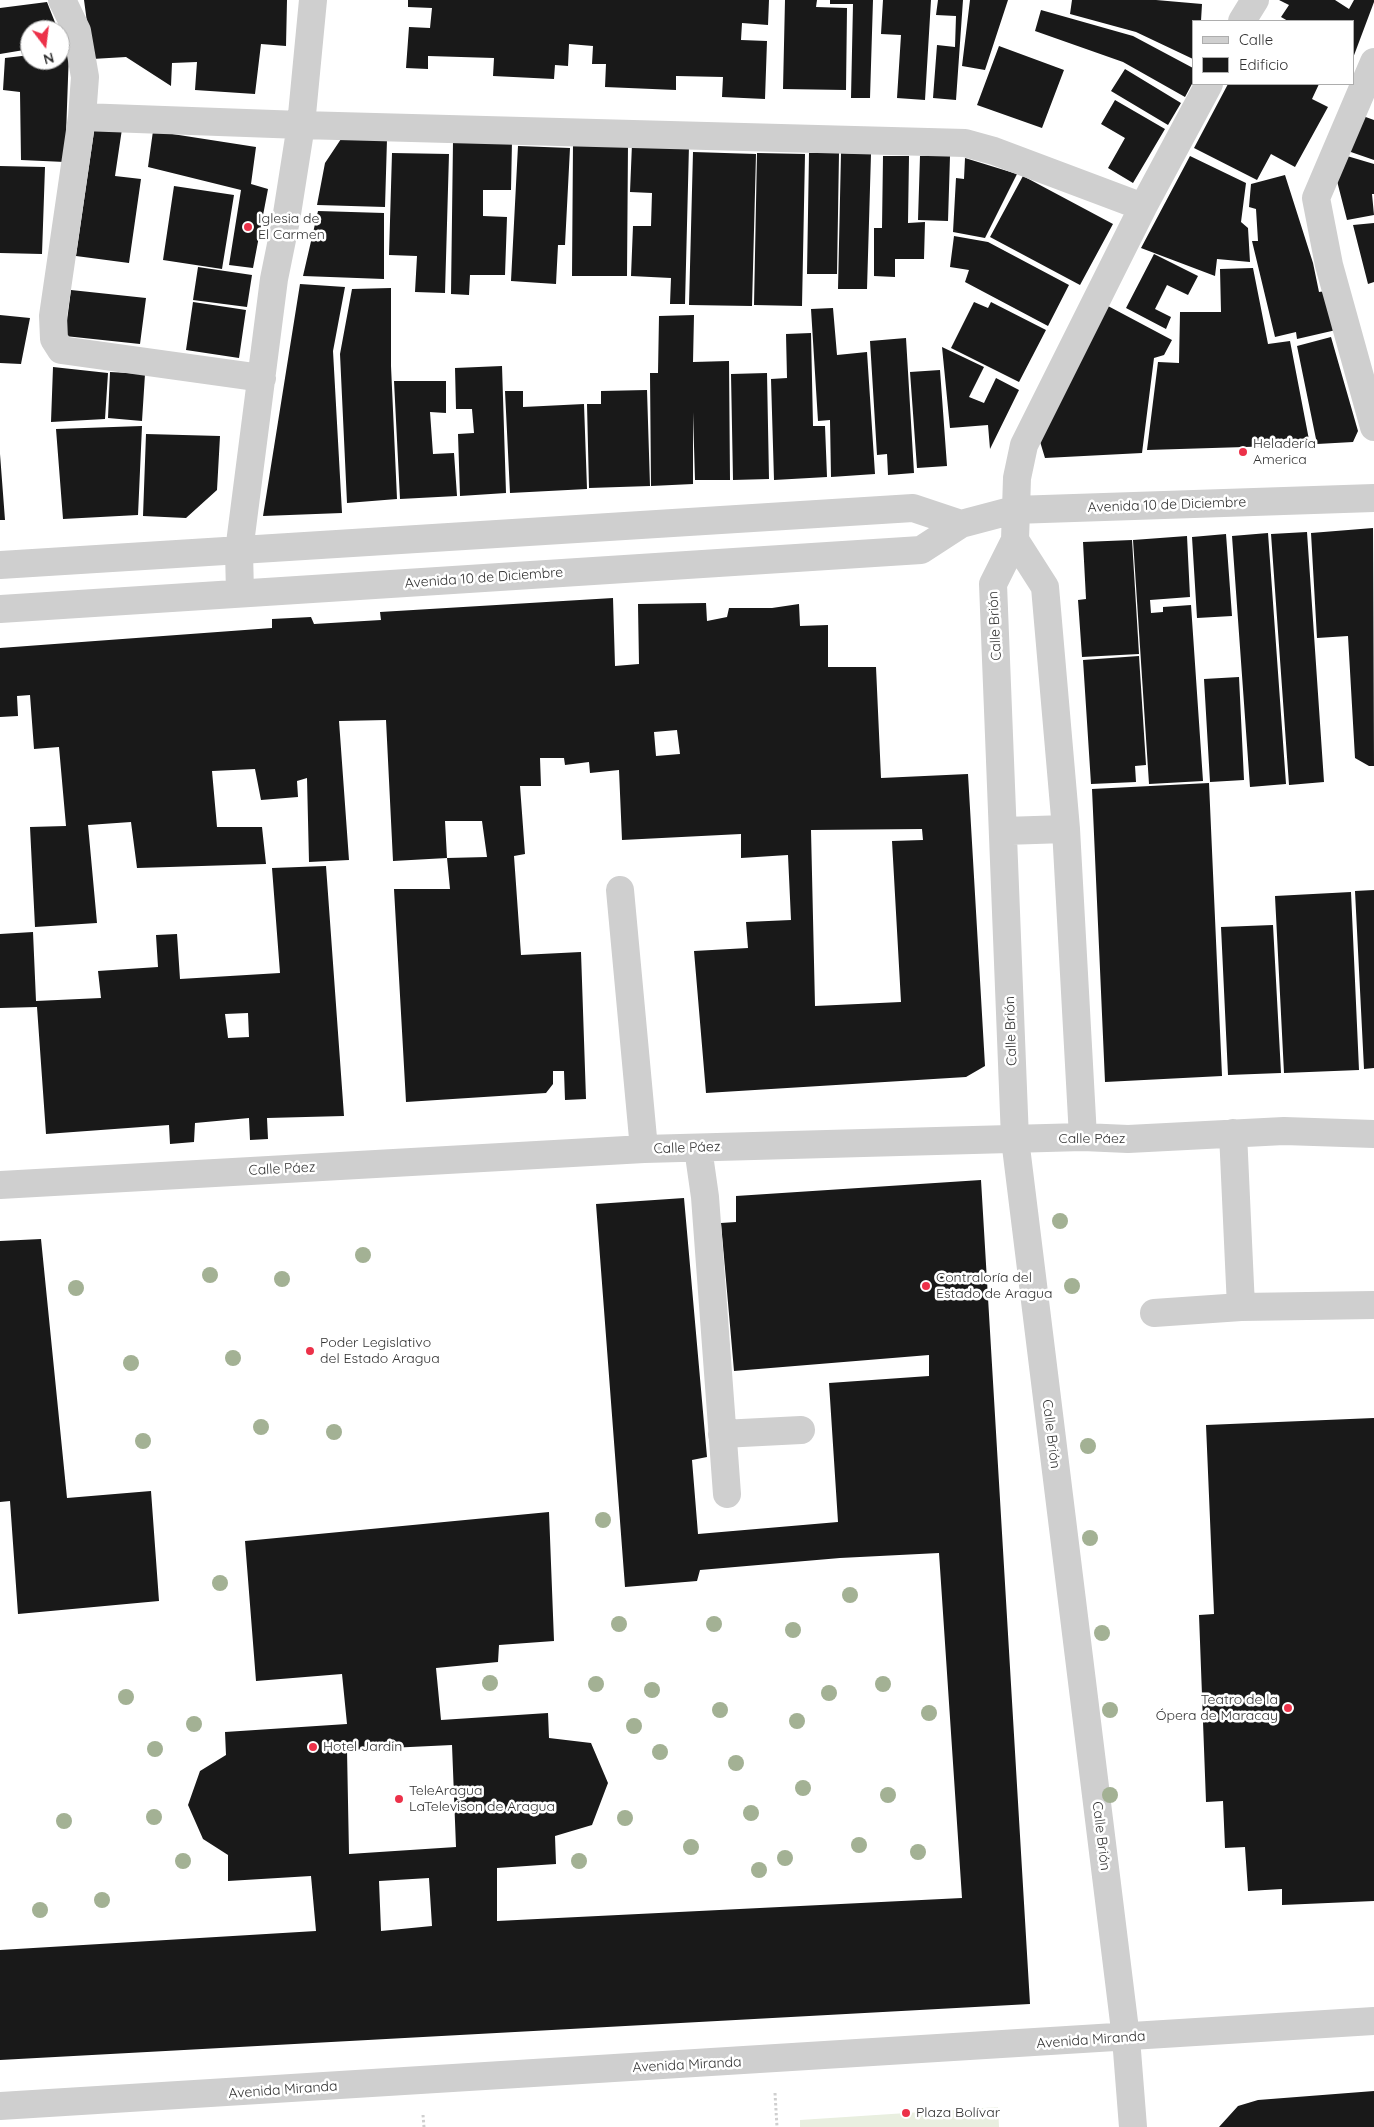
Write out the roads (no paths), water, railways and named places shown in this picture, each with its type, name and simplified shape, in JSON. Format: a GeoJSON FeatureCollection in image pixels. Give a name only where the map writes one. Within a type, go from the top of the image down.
{"type":"FeatureCollection","features":[{"type":"Feature","properties":{"kind":"street"},"geometry":{"type":"LineString","coordinates":[[62,0],[77,30],[85,78],[82,117],[53,316],[54,338],[61,350],[262,378]]}},
{"type":"Feature","properties":{"kind":"street"},"geometry":{"type":"LineString","coordinates":[[240,593],[239,551],[274,279],[286,220],[300,125],[314,0]]}},
{"type":"Feature","properties":{"kind":"street"},"geometry":{"type":"LineString","coordinates":[[1236,0],[1241,20]]}},
{"type":"Feature","properties":{"kind":"street"},"geometry":{"type":"LineString","coordinates":[[1242,20],[1255,0]]}},
{"type":"Feature","properties":{"kind":"street"},"geometry":{"type":"LineString","coordinates":[[1374,62],[1316,198],[1329,265],[1374,427]]}},
{"type":"Feature","properties":{"kind":"street"},"geometry":{"type":"LineString","coordinates":[[1083,1137],[1066,829],[1045,587],[1014,540],[1017,478],[1024,445],[1142,207],[1208,85]]}},
{"type":"Feature","properties":{"kind":"street"},"geometry":{"type":"LineString","coordinates":[[82,117],[300,125],[965,143],[994,151],[1142,207]]}},
{"type":"Feature","properties":{"kind":"street","name":"Avenida 10 de Diciembre"},"geometry":{"type":"LineString","coordinates":[[0,609],[921,550],[961,524],[1014,510],[1374,498]]}},
{"type":"Feature","properties":{"kind":"street"},"geometry":{"type":"LineString","coordinates":[[0,565],[913,508],[961,524]]}},
{"type":"Feature","properties":{"kind":"street","name":"Calle Brión"},"geometry":{"type":"LineString","coordinates":[[1014,540],[993,584],[1015,1139],[1126,2038],[1133,2127]]}},
{"type":"Feature","properties":{"kind":"street"},"geometry":{"type":"LineString","coordinates":[[1004,832],[1066,829]]}},
{"type":"Feature","properties":{"kind":"street"},"geometry":{"type":"LineString","coordinates":[[620,890],[644,1149]]}},
{"type":"Feature","properties":{"kind":"street"},"geometry":{"type":"LineString","coordinates":[[1284,1131],[1374,1118]]}},
{"type":"Feature","properties":{"kind":"street","name":"Calle Páez"},"geometry":{"type":"LineString","coordinates":[[0,1184],[644,1149],[1083,1137],[1128,1139],[1284,1131],[1374,1134]]}},
{"type":"Feature","properties":{"kind":"street"},"geometry":{"type":"LineString","coordinates":[[1233,1133],[1241,1307]]}},
{"type":"Feature","properties":{"kind":"street"},"geometry":{"type":"LineString","coordinates":[[698,1148],[705,1197],[728,1494]]}},
{"type":"Feature","properties":{"kind":"street"},"geometry":{"type":"LineString","coordinates":[[1154,1313],[1241,1307],[1374,1305]]}},
{"type":"Feature","properties":{"kind":"street"},"geometry":{"type":"LineString","coordinates":[[722,1434],[801,1430]]}},
{"type":"Feature","properties":{"kind":"street","name":"Avenida Miranda"},"geometry":{"type":"LineString","coordinates":[[0,2106],[1374,2022]]}},
{"type":"Feature","properties":{"kind":"place","name":"Iglesia de El Carmen"},"geometry":{"type":"Point","coordinates":[248,227]}},
{"type":"Feature","properties":{"kind":"place","name":"Heladería America"},"geometry":{"type":"Point","coordinates":[1243,452]}},
{"type":"Feature","properties":{"kind":"place","name":"Contraloría del Estado de Aragua"},"geometry":{"type":"Point","coordinates":[926,1286]}},
{"type":"Feature","properties":{"kind":"place","name":"Poder Legislativo del Estado Aragua"},"geometry":{"type":"Point","coordinates":[310,1351]}},
{"type":"Feature","properties":{"kind":"place","name":"Teatro de la Ópera de Maracay"},"geometry":{"type":"Point","coordinates":[1288,1708]}},
{"type":"Feature","properties":{"kind":"place","name":"Hotel Jardin"},"geometry":{"type":"Point","coordinates":[313,1747]}},
{"type":"Feature","properties":{"kind":"place","name":"TeleAragua LaTelevison de Aragua"},"geometry":{"type":"Point","coordinates":[399,1799]}},
{"type":"Feature","properties":{"kind":"place","name":"Plaza Bolívar"},"geometry":{"type":"Point","coordinates":[906,2113]}}]}
